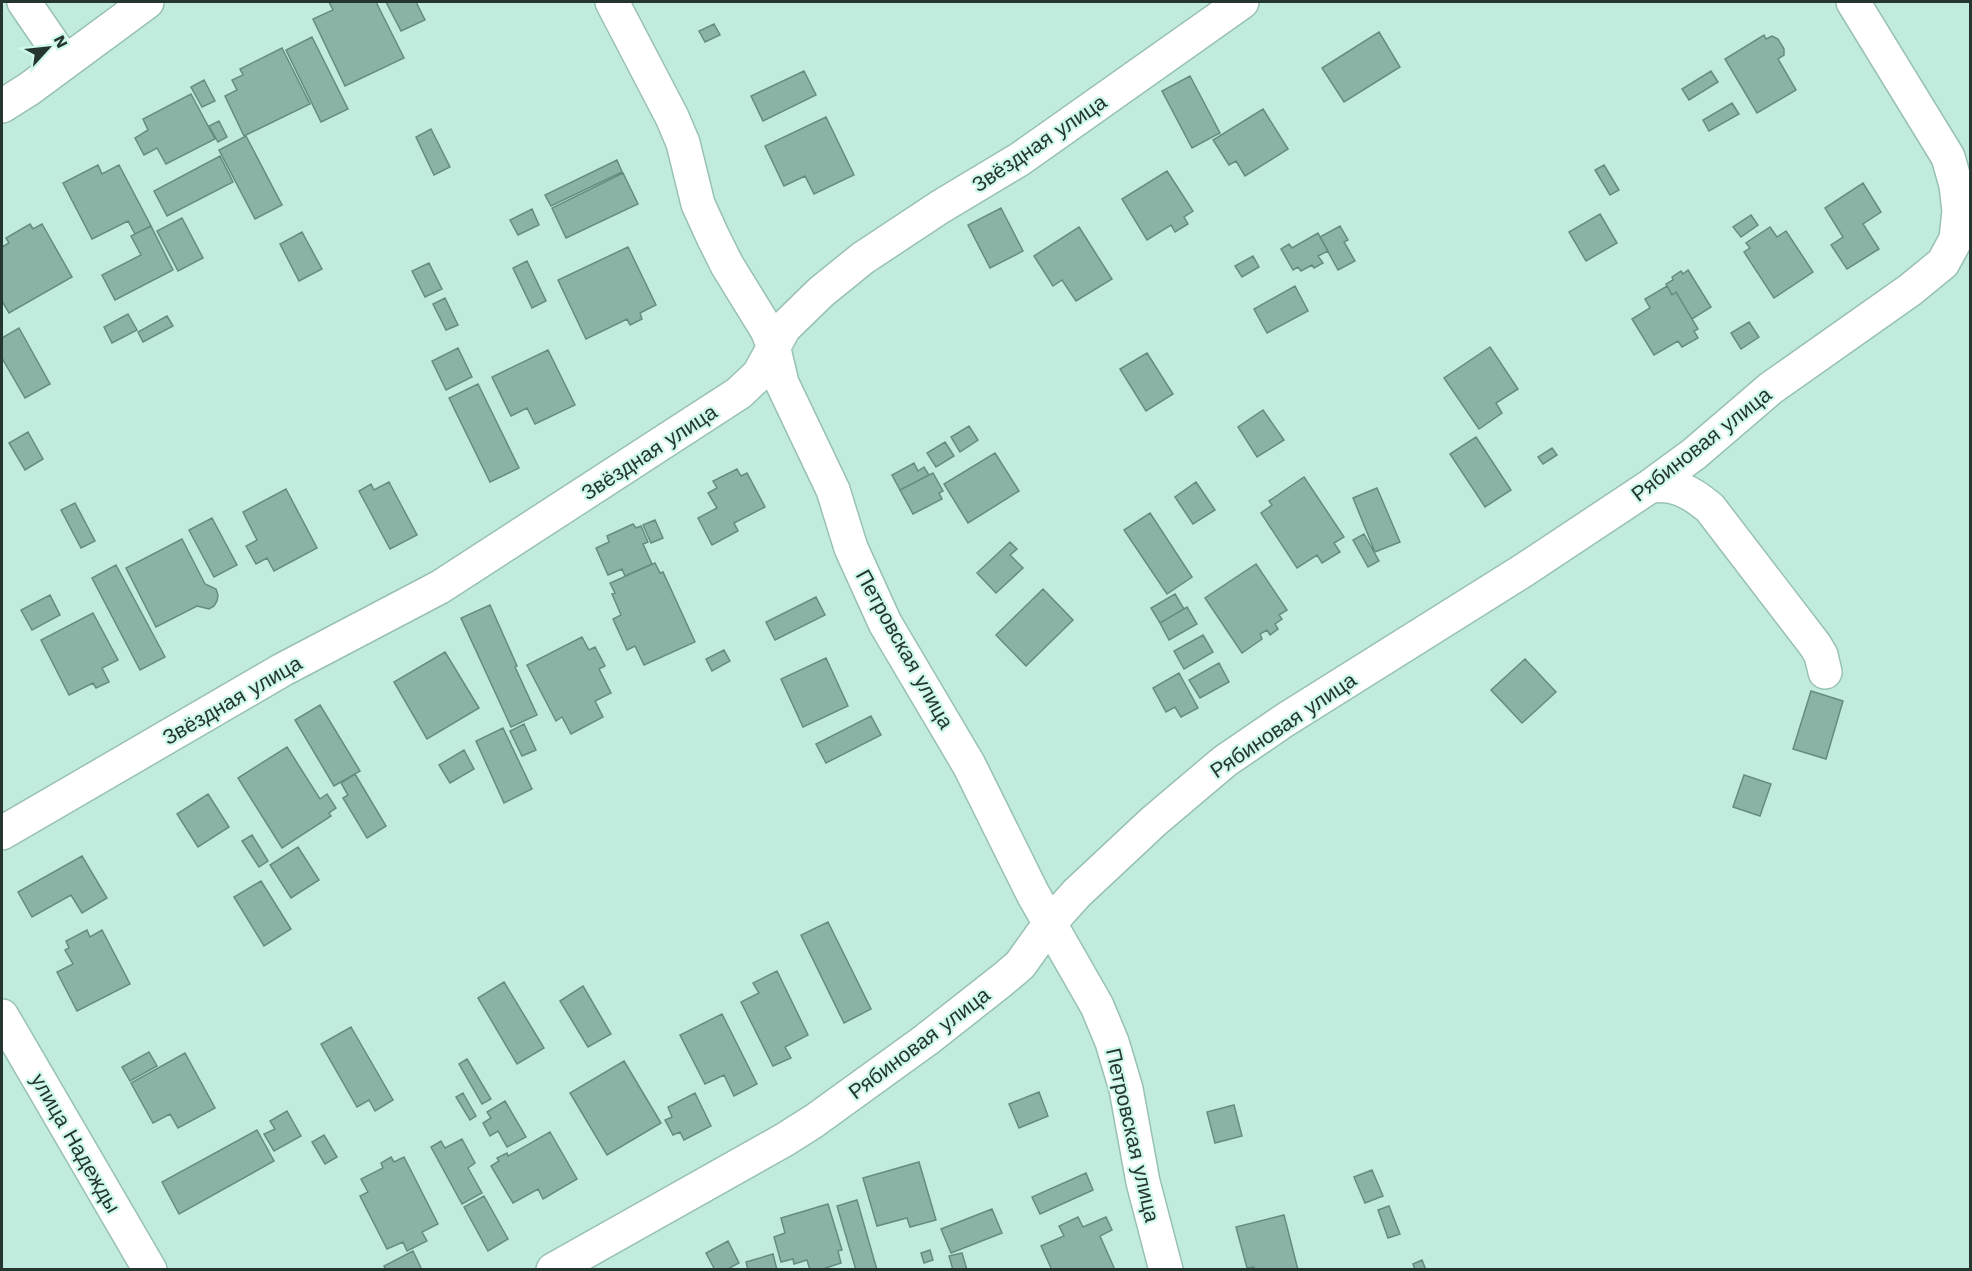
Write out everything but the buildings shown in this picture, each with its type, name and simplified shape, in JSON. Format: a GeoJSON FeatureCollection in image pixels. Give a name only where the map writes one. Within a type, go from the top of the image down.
{"type":"FeatureCollection","features":[{"type":"Feature","properties":{"kind":"street"},"geometry":{"type":"LineString","coordinates":[[24,2],[65,62]]}},
{"type":"Feature","properties":{"kind":"street"},"geometry":{"type":"LineString","coordinates":[[2,106],[147,2]]}},
{"type":"Feature","properties":{"kind":"street","name":"Петровская улица"},"geometry":{"type":"LineString","coordinates":[[612,2],[672,117],[682,143],[698,204],[727,265],[759,316],[773,345],[782,383],[833,490],[852,548],[885,623],[969,765],[1029,885],[1097,1006],[1112,1042],[1126,1089],[1143,1182],[1166,1269]]}},
{"type":"Feature","properties":{"kind":"street","name":"Звёздная улица"},"geometry":{"type":"LineString","coordinates":[[2,833],[282,670],[440,586],[739,393],[759,374],[773,345],[796,315],[864,258],[940,207],[1020,159],[1242,2]]}},
{"type":"Feature","properties":{"kind":"street","name":"Рябиновая улица"},"geometry":{"type":"LineString","coordinates":[[554,1269],[784,1140],[926,1040],[1020,964],[1050,922],[1077,893],[1154,821],[1225,761],[1285,720],[1524,570],[1649,487],[1694,454],[1771,388],[1910,290],[1943,263],[1956,239],[1959,212],[1956,185],[1948,157],[1853,2]]}},
{"type":"Feature","properties":{"kind":"street"},"geometry":{"type":"LineString","coordinates":[[1649,487],[1659,485],[1676,487],[1695,496],[1710,508],[1815,645],[1821,655],[1825,672]]}},
{"type":"Feature","properties":{"kind":"street","name":"улица Надежды"},"geometry":{"type":"LineString","coordinates":[[2,1016],[150,1269]]}}]}
